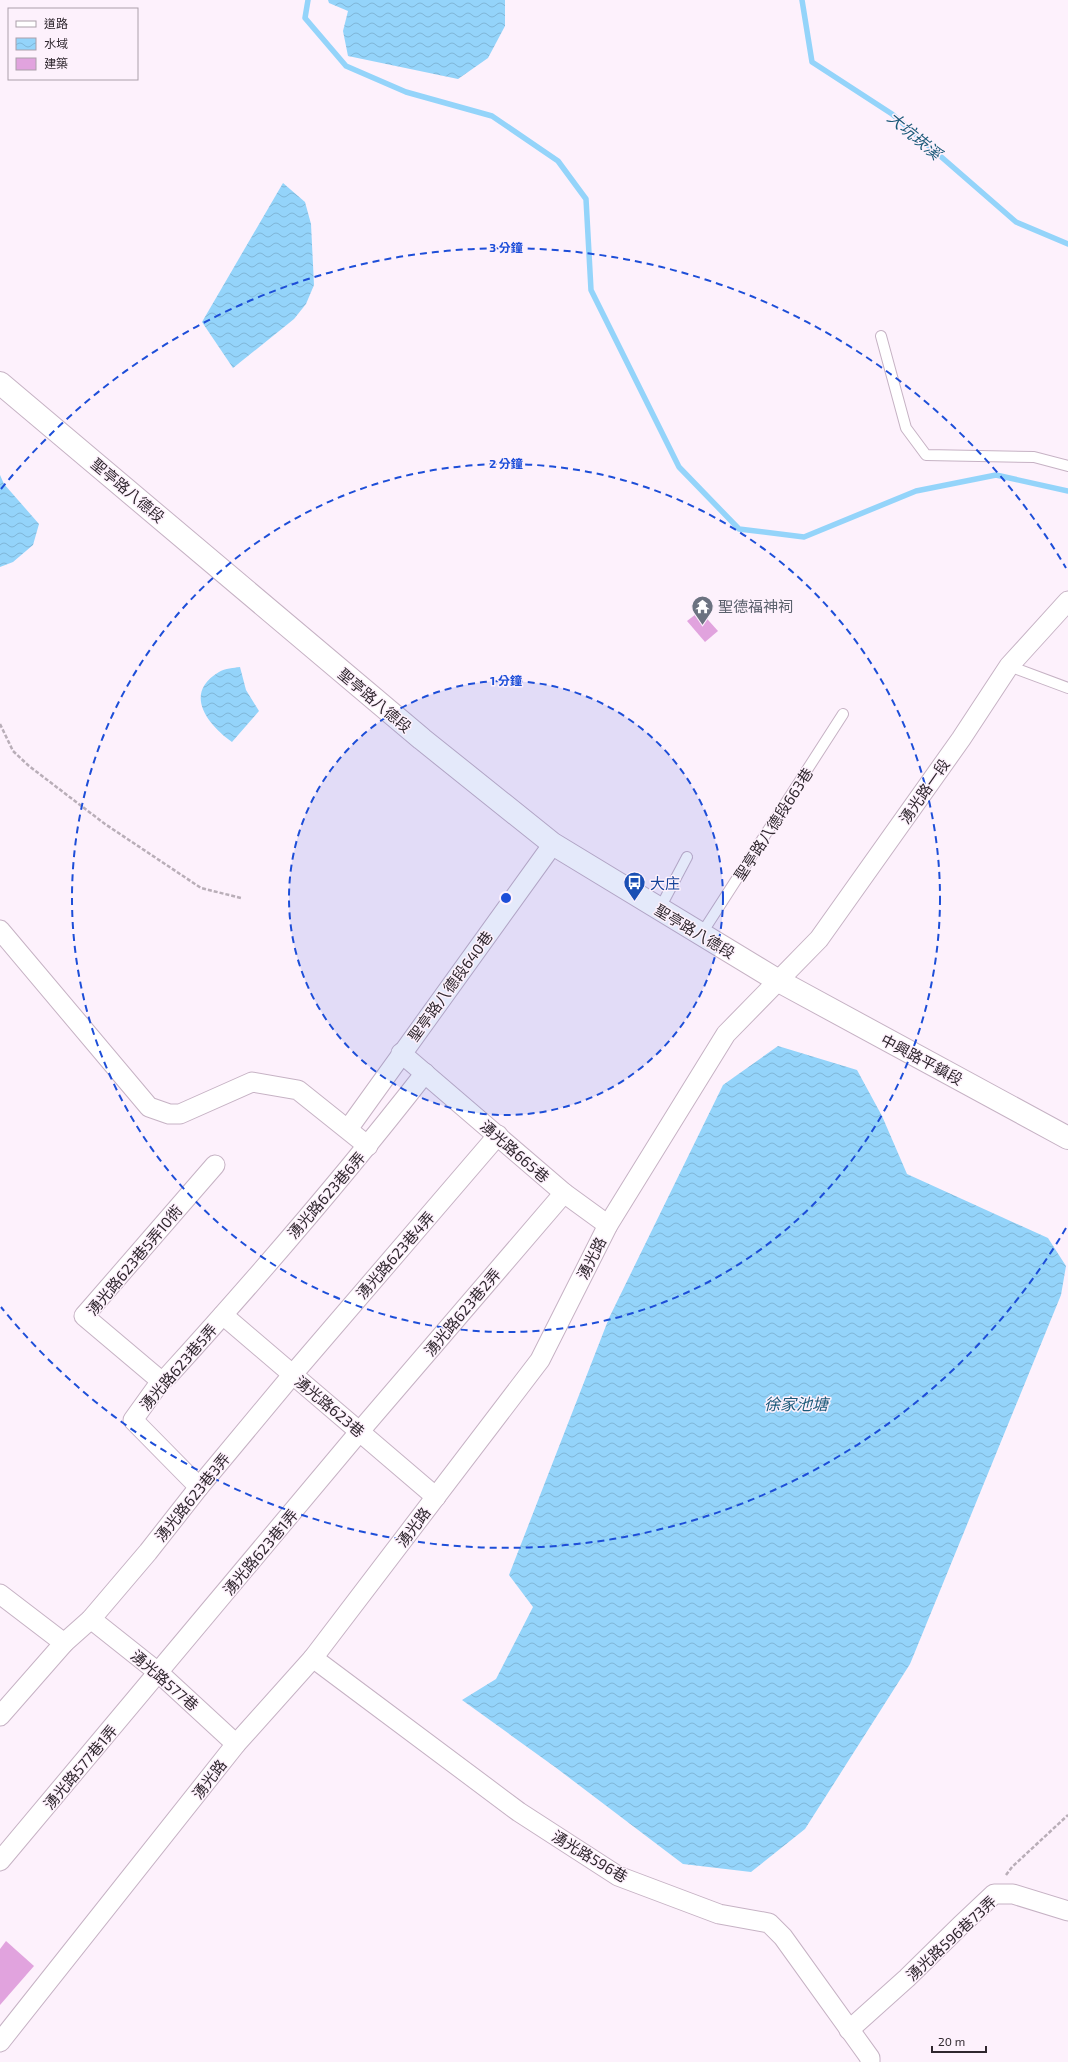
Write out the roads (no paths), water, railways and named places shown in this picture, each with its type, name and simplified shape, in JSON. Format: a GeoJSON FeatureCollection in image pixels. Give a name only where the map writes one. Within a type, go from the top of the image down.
{"type":"FeatureCollection","features":[{"type":"Feature","properties":{"kind":"street","name":"聖亭路八德段"},"geometry":{"type":"LineString","coordinates":[[0,382],[422,739],[553,844],[659,910],[702,934],[777,980]]}},
{"type":"Feature","properties":{"kind":"street","name":"湧光路一段"},"geometry":{"type":"LineString","coordinates":[[777,980],[819,939],[961,738],[1009,666],[1068,601]]}},
{"type":"Feature","properties":{"kind":"street","name":"聖亭路八德段640巷"},"geometry":{"type":"LineString","coordinates":[[348,1129],[401,1053],[553,844]]}},
{"type":"Feature","properties":{"kind":"street"},"geometry":{"type":"LineString","coordinates":[[0,930],[149,1107],[169,1114],[180,1114],[252,1082],[298,1090],[368,1146]]}},
{"type":"Feature","properties":{"kind":"street","name":"中興路平鎮段"},"geometry":{"type":"LineString","coordinates":[[777,980],[1068,1138]]}},
{"type":"Feature","properties":{"kind":"street","name":"湧光路"},"geometry":{"type":"LineString","coordinates":[[0,2042],[236,1744],[314,1658],[540,1360],[608,1225],[726,1034],[777,980]]}},
{"type":"Feature","properties":{"kind":"street","name":"湧光路665巷"},"geometry":{"type":"LineString","coordinates":[[401,1053],[564,1193],[608,1225]]}},
{"type":"Feature","properties":{"kind":"street","name":"湧光路623巷6弄"},"geometry":{"type":"LineString","coordinates":[[223,1315],[368,1146],[425,1073]]}},
{"type":"Feature","properties":{"kind":"street","name":"湧光路623巷4弄"},"geometry":{"type":"LineString","coordinates":[[293,1374],[498,1135]]}},
{"type":"Feature","properties":{"kind":"street","name":"湧光路623巷5弄10衖"},"geometry":{"type":"LineString","coordinates":[[161,1382],[84,1316],[215,1165]]}},
{"type":"Feature","properties":{"kind":"street","name":"湧光路623巷2弄"},"geometry":{"type":"LineString","coordinates":[[360,1431],[564,1193]]}},
{"type":"Feature","properties":{"kind":"street","name":"湧光路623巷"},"geometry":{"type":"LineString","coordinates":[[223,1315],[436,1497]]}},
{"type":"Feature","properties":{"kind":"street","name":"湧光路623巷5弄"},"geometry":{"type":"LineString","coordinates":[[199,1487],[133,1420],[161,1382],[223,1315]]}},
{"type":"Feature","properties":{"kind":"street","name":"湧光路623巷3弄"},"geometry":{"type":"LineString","coordinates":[[0,1716],[64,1643],[91,1619],[148,1552],[199,1487],[293,1374]]}},
{"type":"Feature","properties":{"kind":"street","name":"湧光路623巷1弄"},"geometry":{"type":"LineString","coordinates":[[159,1673],[360,1431]]}},
{"type":"Feature","properties":{"kind":"street"},"geometry":{"type":"LineString","coordinates":[[0,1594],[64,1643]]}},
{"type":"Feature","properties":{"kind":"street","name":"湧光路577巷"},"geometry":{"type":"LineString","coordinates":[[91,1619],[159,1673],[236,1744]]}},
{"type":"Feature","properties":{"kind":"street","name":"湧光路596巷"},"geometry":{"type":"LineString","coordinates":[[314,1658],[519,1812],[618,1876],[719,1914],[769,1924],[783,1937],[870,2058],[870,2062]]}},
{"type":"Feature","properties":{"kind":"street","name":"湧光路577巷1弄"},"geometry":{"type":"LineString","coordinates":[[0,1861],[159,1673]]}},
{"type":"Feature","properties":{"kind":"street","name":"湧光路596巷73弄"},"geometry":{"type":"LineString","coordinates":[[849,2030],[907,1978],[961,1924],[994,1894],[1013,1894],[1068,1911]]}},
{"type":"Feature","properties":{"kind":"lane"},"geometry":{"type":"LineString","coordinates":[[881,336],[906,428],[926,455],[1034,458],[1068,466]]}},
{"type":"Feature","properties":{"kind":"lane"},"geometry":{"type":"LineString","coordinates":[[1009,666],[1068,688]]}},
{"type":"Feature","properties":{"kind":"lane","name":"聖亭路八德段663巷"},"geometry":{"type":"LineString","coordinates":[[702,934],[843,714]]}},
{"type":"Feature","properties":{"kind":"lane"},"geometry":{"type":"LineString","coordinates":[[659,910],[687,857]]}},
{"type":"Feature","properties":{"kind":"water"},"geometry":{"type":"Polygon","coordinates":[[[328,0],[505,0],[505,26],[488,58],[458,79],[348,56],[343,31],[348,11],[329,3],[328,0]]]}},
{"type":"Feature","properties":{"kind":"water"},"geometry":{"type":"Polygon","coordinates":[[[283,183],[305,202],[311,224],[314,285],[306,304],[294,319],[233,368],[202,322],[283,183]]]}},
{"type":"Feature","properties":{"kind":"water"},"geometry":{"type":"Polygon","coordinates":[[[0,475],[4,484],[39,524],[33,545],[13,562],[0,567],[0,475]]]}},
{"type":"Feature","properties":{"kind":"water"},"geometry":{"type":"Polygon","coordinates":[[[240,667],[246,690],[259,711],[232,742],[214,726],[207,717],[201,699],[202,689],[208,680],[219,672],[240,667]]]}},
{"type":"Feature","properties":{"kind":"water","name":"徐家池塘"},"geometry":{"type":"Polygon","coordinates":[[[778,1046],[857,1070],[882,1116],[907,1174],[1048,1238],[1066,1266],[1061,1295],[910,1664],[805,1829],[751,1872],[683,1864],[555,1767],[462,1700],[496,1679],[533,1607],[509,1575],[609,1318],[723,1085],[778,1046]]]}},
{"type":"Feature","properties":{"kind":"waterway"},"geometry":{"type":"LineString","coordinates":[[308,0],[305,18],[346,66],[406,92],[492,116],[558,161],[586,199],[591,290],[679,467],[739,529],[804,537],[916,491],[996,475],[1068,491]]}},
{"type":"Feature","properties":{"kind":"waterway","name":"大坑崁溪"},"geometry":{"type":"LineString","coordinates":[[802,0],[812,62],[892,114],[1016,222],[1068,244]]}},
{"type":"Feature","properties":{"kind":"place","name":"聖德福神祠"},"geometry":{"type":"Point","coordinates":[703,626]}},
{"type":"Feature","properties":{"kind":"place","name":"大庄"},"geometry":{"type":"Point","coordinates":[635,902]}}]}
